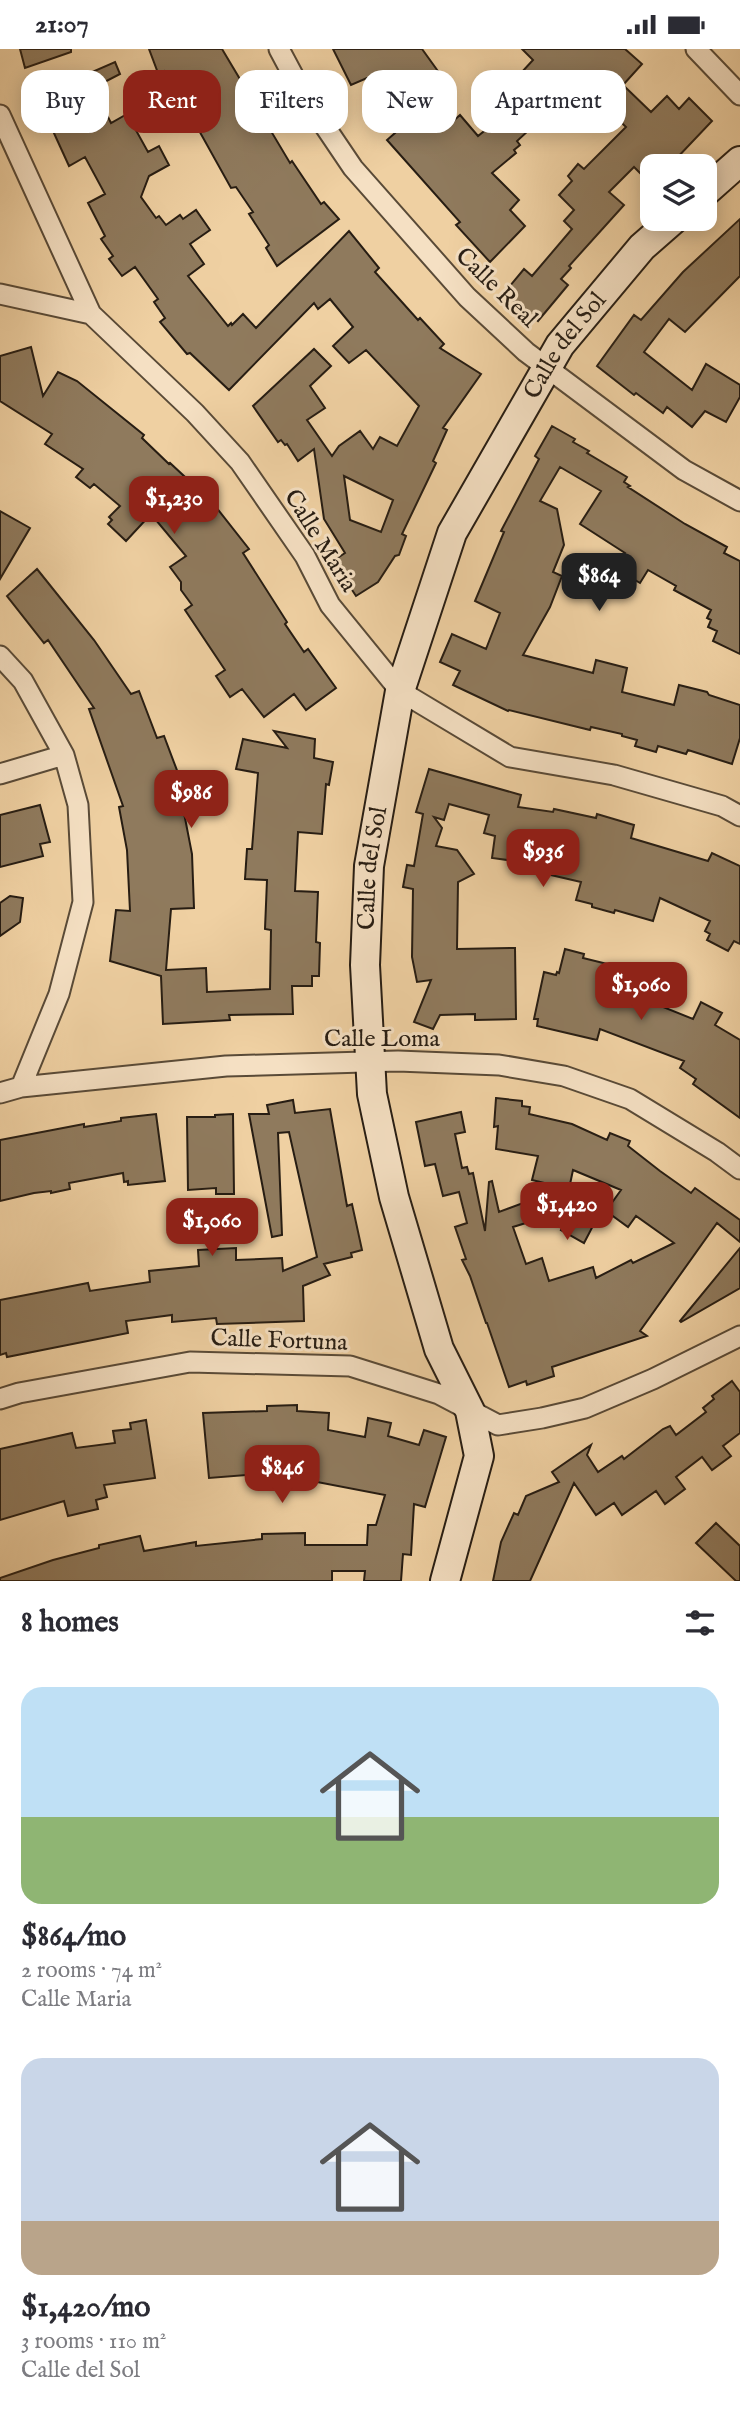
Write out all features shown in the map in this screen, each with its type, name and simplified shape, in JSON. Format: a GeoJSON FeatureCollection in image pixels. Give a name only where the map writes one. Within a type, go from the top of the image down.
{"type":"FeatureCollection","features":[{"type":"Feature","properties":{"kind":"street","name":"Calle Real"},"geometry":{"type":"LineString","coordinates":[[279,49],[303,94],[353,169],[467,297],[526,352],[684,470],[740,501]]}},
{"type":"Feature","properties":{"kind":"street"},"geometry":{"type":"LineString","coordinates":[[696,49],[740,95]]}},
{"type":"Feature","properties":{"kind":"street","name":"Calle Maria"},"geometry":{"type":"LineString","coordinates":[[0,115],[91,314],[195,413],[240,462],[305,556],[330,605],[400,691],[510,757],[614,775],[722,806],[740,816]]}},
{"type":"Feature","properties":{"kind":"street"},"geometry":{"type":"LineString","coordinates":[[717,181],[740,161]]}},
{"type":"Feature","properties":{"kind":"street","name":"Calle del Sol"},"geometry":{"type":"LineString","coordinates":[[445,1581],[479,1455],[470,1411],[439,1349],[394,1197],[372,1094],[365,965],[369,866],[400,691],[452,533],[560,345],[642,247],[660,231]]}},
{"type":"Feature","properties":{"kind":"street"},"geometry":{"type":"LineString","coordinates":[[0,293],[91,314]]}},
{"type":"Feature","properties":{"kind":"street"},"geometry":{"type":"LineString","coordinates":[[0,656],[23,681],[64,755],[78,805],[83,902],[59,994],[21,1087]]}},
{"type":"Feature","properties":{"kind":"street"},"geometry":{"type":"LineString","coordinates":[[0,775],[64,755]]}},
{"type":"Feature","properties":{"kind":"street","name":"Calle Loma"},"geometry":{"type":"LineString","coordinates":[[0,1093],[21,1087],[226,1066],[369,1062],[499,1065],[564,1076],[630,1099],[740,1169]]}},
{"type":"Feature","properties":{"kind":"street","name":"Calle Fortuna"},"geometry":{"type":"LineString","coordinates":[[0,1399],[19,1393],[190,1362],[350,1366],[439,1394],[498,1425],[585,1408],[653,1379],[740,1336]]}},
{"type":"Feature","properties":{"kind":"building"},"geometry":{"type":"Polygon","coordinates":[[[20,49],[71,49],[71,52],[25,68],[20,49]]]}},
{"type":"Feature","properties":{"kind":"building"},"geometry":{"type":"Polygon","coordinates":[[[149,49],[222,49],[235,71],[235,133],[272,133],[290,163],[292,161],[321,204],[324,202],[339,219],[277,266],[266,248],[269,245],[249,214],[253,212],[236,187],[231,188],[200,133],[221,133],[221,70],[157,70],[149,49]]]}},
{"type":"Feature","properties":{"kind":"building"},"geometry":{"type":"Polygon","coordinates":[[[333,49],[422,49],[437,70],[362,70],[362,80],[351,85],[348,70],[344,70],[333,49]]]}},
{"type":"Feature","properties":{"kind":"building"},"geometry":{"type":"Polygon","coordinates":[[[522,49],[625,49],[642,64],[626,82],[626,70],[524,70],[533,60],[522,49]]]}},
{"type":"Feature","properties":{"kind":"building"},"geometry":{"type":"Polygon","coordinates":[[[115,62],[120,74],[109,80],[109,70],[97,70],[115,62]]]}},
{"type":"Feature","properties":{"kind":"building"},"geometry":{"type":"Polygon","coordinates":[[[626,88],[651,112],[667,96],[679,109],[689,98],[712,121],[681,154],[640,154],[640,173],[634,167],[609,192],[624,205],[569,266],[571,268],[561,279],[568,285],[538,321],[504,293],[524,269],[532,276],[572,229],[564,221],[574,210],[559,195],[572,181],[568,176],[578,164],[584,169],[620,133],[626,133],[626,88]]]}},
{"type":"Feature","properties":{"kind":"building"},"geometry":{"type":"Polygon","coordinates":[[[460,115],[471,128],[471,133],[478,136],[482,133],[526,133],[517,141],[520,145],[514,150],[516,153],[492,173],[519,200],[510,210],[525,226],[490,262],[456,225],[460,222],[387,140],[395,133],[457,133],[457,118],[460,115]]]}},
{"type":"Feature","properties":{"kind":"building"},"geometry":{"type":"Polygon","coordinates":[[[123,116],[123,133],[138,133],[148,152],[159,146],[169,165],[149,176],[141,197],[156,218],[159,216],[166,225],[180,215],[183,219],[196,210],[210,230],[190,244],[204,264],[188,276],[228,326],[243,314],[256,328],[349,231],[379,268],[375,272],[418,320],[420,318],[444,344],[440,348],[481,374],[443,428],[447,430],[433,461],[436,463],[402,534],[406,536],[399,555],[395,556],[378,582],[356,596],[333,561],[345,553],[324,519],[314,449],[298,461],[287,444],[281,440],[278,442],[253,406],[314,349],[331,366],[310,386],[325,408],[307,420],[332,456],[339,446],[360,431],[373,449],[380,437],[397,446],[419,406],[366,350],[349,363],[333,346],[353,327],[330,299],[318,309],[314,303],[229,390],[190,353],[187,354],[160,322],[165,318],[154,302],[158,299],[135,267],[122,276],[109,259],[113,256],[101,239],[105,236],[88,203],[105,194],[85,157],[69,166],[54,133],[109,133],[109,119],[111,123],[123,116]],[[344,476],[350,520],[381,532],[393,500],[344,476]]]}},
{"type":"Feature","properties":{"kind":"building"},"geometry":{"type":"Polygon","coordinates":[[[740,219],[740,276],[685,332],[669,319],[644,352],[692,390],[706,364],[740,385],[740,397],[726,422],[705,411],[692,427],[667,407],[663,413],[636,393],[634,395],[597,366],[634,315],[641,320],[683,272],[740,219]]]}},
{"type":"Feature","properties":{"kind":"building"},"geometry":{"type":"Polygon","coordinates":[[[31,347],[43,396],[58,372],[77,381],[144,435],[142,438],[169,464],[198,489],[201,488],[249,549],[243,553],[287,622],[285,624],[304,652],[308,649],[336,688],[306,710],[294,694],[264,717],[242,689],[230,697],[216,676],[225,670],[185,610],[192,605],[170,567],[186,556],[151,514],[126,541],[108,524],[112,520],[109,517],[120,506],[94,484],[90,488],[76,477],[83,469],[45,444],[52,434],[0,401],[0,356],[31,347]]]}},
{"type":"Feature","properties":{"kind":"building"},"geometry":{"type":"Polygon","coordinates":[[[552,426],[575,439],[573,442],[589,451],[587,453],[627,477],[624,482],[630,486],[628,487],[727,547],[724,553],[740,561],[740,654],[713,641],[717,631],[708,627],[711,620],[707,618],[711,610],[674,590],[676,586],[648,570],[640,583],[615,568],[625,553],[580,524],[601,491],[560,467],[540,501],[557,509],[564,545],[553,572],[562,576],[550,607],[523,655],[593,673],[596,660],[627,668],[622,692],[674,705],[679,685],[740,705],[740,738],[732,764],[688,750],[686,754],[658,746],[656,752],[635,746],[637,740],[622,734],[591,727],[590,730],[508,711],[453,685],[460,671],[440,662],[452,634],[486,649],[500,613],[475,601],[504,532],[501,531],[539,459],[535,456],[552,426]]]}},
{"type":"Feature","properties":{"kind":"building"},"geometry":{"type":"Polygon","coordinates":[[[0,511],[30,528],[0,579],[0,511]]]}},
{"type":"Feature","properties":{"kind":"building"},"geometry":{"type":"Polygon","coordinates":[[[37,569],[94,640],[131,694],[139,691],[157,738],[164,736],[181,781],[178,782],[192,854],[194,908],[171,909],[166,970],[206,968],[207,992],[270,989],[271,930],[265,929],[267,880],[245,879],[247,849],[252,849],[258,773],[236,769],[243,739],[287,748],[274,731],[315,739],[314,758],[333,762],[329,785],[326,784],[322,834],[298,832],[295,891],[318,892],[316,942],[320,943],[319,976],[312,976],[312,986],[292,986],[293,1014],[229,1015],[230,1020],[163,1024],[161,976],[110,961],[116,910],[130,911],[127,850],[119,807],[123,806],[89,709],[94,708],[48,640],[44,643],[7,596],[37,569]]]}},
{"type":"Feature","properties":{"kind":"building"},"geometry":{"type":"Polygon","coordinates":[[[429,769],[521,795],[518,807],[553,812],[554,809],[596,818],[597,814],[634,825],[631,838],[708,861],[712,853],[740,866],[740,944],[734,941],[728,951],[707,940],[710,934],[705,931],[710,921],[660,898],[653,921],[615,910],[614,913],[592,907],[592,904],[576,900],[581,882],[538,872],[539,870],[529,868],[530,863],[492,858],[495,836],[484,833],[489,815],[449,804],[444,820],[434,817],[442,828],[436,846],[457,850],[474,874],[458,882],[457,949],[515,948],[516,1019],[475,1020],[475,1014],[440,1015],[433,1029],[414,1022],[431,980],[417,982],[412,957],[413,889],[403,887],[407,865],[414,866],[423,814],[416,812],[429,769]]]}},
{"type":"Feature","properties":{"kind":"building"},"geometry":{"type":"Polygon","coordinates":[[[40,805],[50,842],[40,844],[43,856],[0,867],[0,815],[40,805]]]}},
{"type":"Feature","properties":{"kind":"building"},"geometry":{"type":"Polygon","coordinates":[[[10,896],[23,898],[20,922],[0,936],[0,903],[10,896]]]}},
{"type":"Feature","properties":{"kind":"building"},"geometry":{"type":"Polygon","coordinates":[[[565,949],[584,954],[583,958],[640,972],[642,980],[669,991],[663,1007],[693,1019],[701,1002],[722,1013],[715,1025],[740,1040],[740,1118],[693,1084],[696,1079],[680,1068],[684,1061],[600,1029],[597,1040],[537,1026],[538,1019],[534,1019],[544,972],[556,975],[559,973],[565,949]]]}},
{"type":"Feature","properties":{"kind":"building"},"geometry":{"type":"Polygon","coordinates":[[[496,1098],[522,1101],[522,1106],[530,1107],[529,1114],[572,1124],[607,1140],[610,1133],[630,1141],[628,1146],[660,1171],[691,1193],[695,1188],[740,1220],[740,1242],[717,1223],[640,1331],[647,1336],[552,1367],[554,1376],[527,1385],[526,1381],[509,1387],[462,1260],[466,1259],[455,1227],[467,1223],[459,1192],[443,1196],[435,1164],[425,1166],[416,1122],[461,1112],[465,1132],[455,1134],[462,1168],[467,1167],[469,1174],[473,1173],[485,1231],[489,1182],[492,1181],[499,1212],[523,1203],[529,1222],[513,1227],[526,1264],[542,1258],[549,1281],[593,1267],[596,1278],[674,1243],[636,1216],[628,1227],[606,1211],[621,1190],[573,1170],[569,1189],[532,1180],[538,1156],[496,1149],[496,1098]]]}},
{"type":"Feature","properties":{"kind":"building"},"geometry":{"type":"Polygon","coordinates":[[[293,1100],[295,1113],[330,1109],[347,1206],[352,1204],[362,1250],[351,1253],[352,1257],[324,1264],[330,1275],[303,1286],[304,1321],[217,1324],[216,1318],[172,1322],[172,1315],[126,1321],[128,1333],[7,1357],[6,1353],[0,1355],[0,1300],[88,1283],[90,1291],[150,1282],[149,1271],[199,1266],[198,1250],[236,1248],[236,1260],[282,1258],[283,1271],[317,1257],[289,1132],[278,1133],[282,1235],[272,1237],[249,1114],[269,1114],[267,1105],[293,1100]]]}},
{"type":"Feature","properties":{"kind":"building"},"geometry":{"type":"Polygon","coordinates":[[[156,1114],[165,1181],[128,1185],[128,1181],[124,1182],[123,1173],[69,1183],[70,1189],[34,1193],[0,1201],[0,1140],[156,1114]]]}},
{"type":"Feature","properties":{"kind":"building"},"geometry":{"type":"Polygon","coordinates":[[[233,1114],[234,1194],[216,1194],[216,1188],[188,1190],[187,1117],[233,1114]]]}},
{"type":"Feature","properties":{"kind":"building"},"geometry":{"type":"Polygon","coordinates":[[[572,1209],[595,1222],[584,1243],[561,1230],[572,1209]]]}},
{"type":"Feature","properties":{"kind":"building"},"geometry":{"type":"Polygon","coordinates":[[[740,1248],[740,1288],[681,1322],[680,1321],[740,1248]]]}},
{"type":"Feature","properties":{"kind":"building"},"geometry":{"type":"Polygon","coordinates":[[[732,1381],[740,1392],[740,1433],[723,1446],[731,1456],[712,1470],[702,1457],[676,1477],[685,1489],[665,1504],[656,1491],[622,1515],[614,1503],[596,1515],[574,1483],[530,1581],[493,1581],[501,1542],[514,1513],[518,1515],[526,1496],[559,1482],[552,1472],[591,1445],[587,1455],[598,1472],[622,1456],[624,1459],[663,1429],[670,1426],[676,1435],[706,1412],[703,1408],[714,1399],[712,1396],[732,1381]]]}},
{"type":"Feature","properties":{"kind":"building"},"geometry":{"type":"Polygon","coordinates":[[[297,1405],[297,1411],[329,1413],[328,1430],[365,1437],[368,1418],[391,1423],[388,1436],[419,1445],[424,1430],[446,1437],[425,1507],[414,1504],[411,1555],[403,1554],[401,1581],[364,1581],[365,1571],[332,1571],[332,1581],[0,1581],[0,1578],[53,1560],[99,1548],[99,1545],[140,1536],[144,1551],[196,1542],[196,1546],[262,1539],[262,1534],[305,1533],[305,1545],[367,1545],[368,1525],[376,1525],[385,1495],[312,1481],[259,1482],[258,1474],[209,1478],[203,1413],[267,1411],[267,1406],[297,1405]]]}},
{"type":"Feature","properties":{"kind":"building"},"geometry":{"type":"Polygon","coordinates":[[[146,1420],[155,1478],[104,1485],[107,1497],[96,1500],[98,1509],[68,1516],[64,1501],[0,1520],[0,1449],[72,1433],[76,1448],[115,1443],[113,1431],[131,1429],[130,1423],[146,1420]]]}},
{"type":"Feature","properties":{"kind":"building"},"geometry":{"type":"Polygon","coordinates":[[[716,1523],[740,1546],[740,1581],[736,1581],[696,1543],[716,1523]]]}}]}
